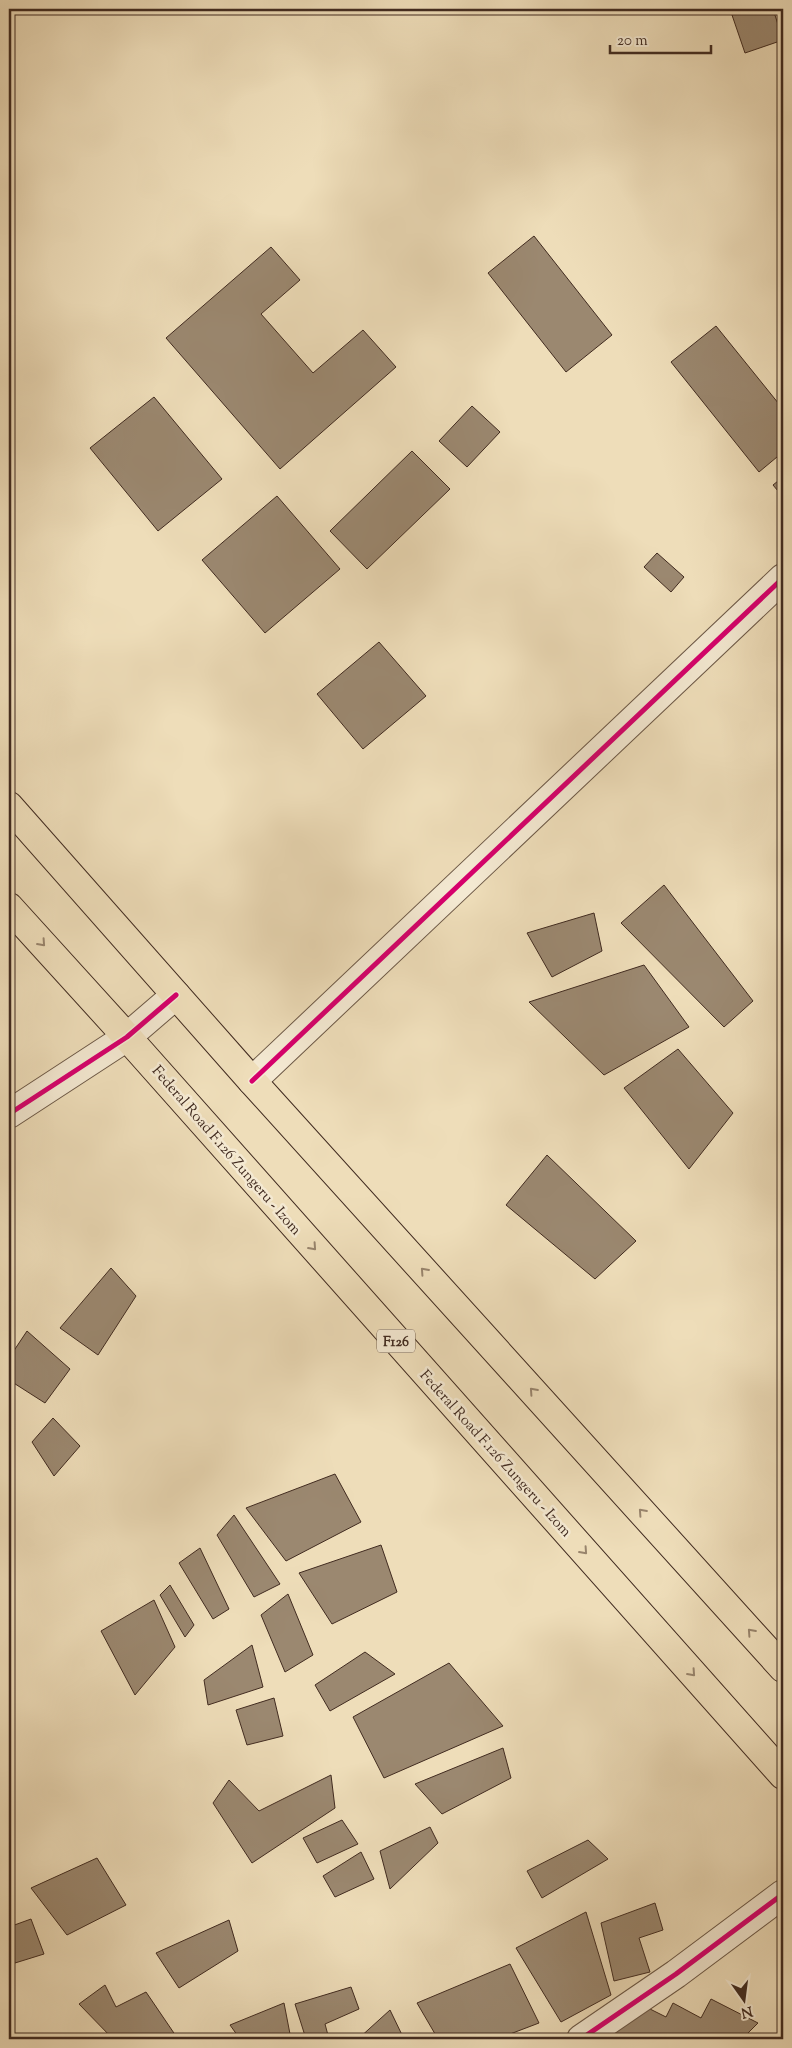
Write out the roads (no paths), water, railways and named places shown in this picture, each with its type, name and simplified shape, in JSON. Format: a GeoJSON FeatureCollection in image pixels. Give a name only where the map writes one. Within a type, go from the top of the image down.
{"type":"FeatureCollection","features":[{"type":"Feature","properties":{"kind":"main road"},"geometry":{"type":"LineString","coordinates":[[9,806],[252,1081],[783,1668]]}},
{"type":"Feature","properties":{"kind":"main road","name":"Federal Road F.126 Zungeru - Izom"},"geometry":{"type":"LineString","coordinates":[[9,907],[783,1775]]}},
{"type":"Feature","properties":{"kind":"street"},"geometry":{"type":"LineString","coordinates":[[252,1081],[783,578]]}},
{"type":"Feature","properties":{"kind":"street"},"geometry":{"type":"LineString","coordinates":[[9,1114],[127,1038],[176,995]]}},
{"type":"Feature","properties":{"kind":"street"},"geometry":{"type":"LineString","coordinates":[[580,2039],[676,1974],[783,1894]]}}]}
